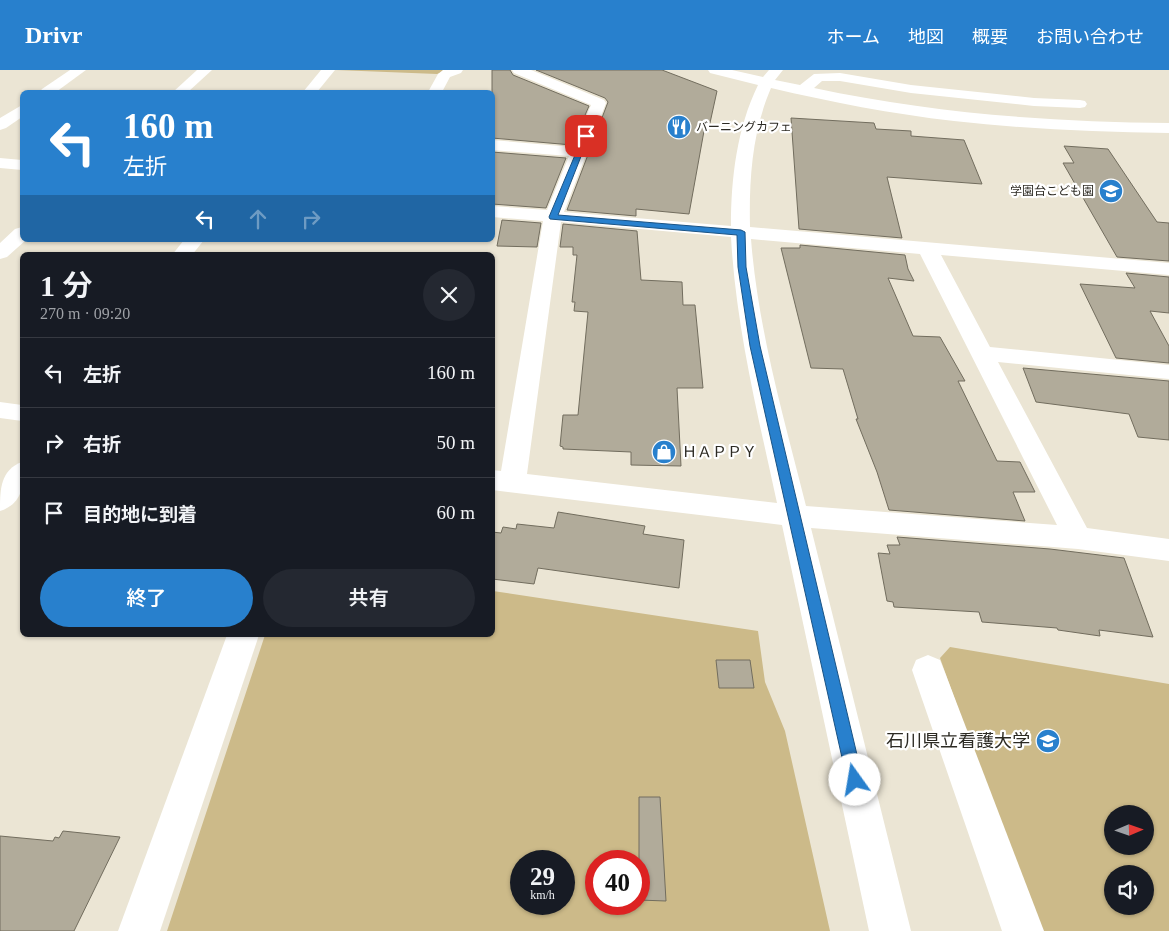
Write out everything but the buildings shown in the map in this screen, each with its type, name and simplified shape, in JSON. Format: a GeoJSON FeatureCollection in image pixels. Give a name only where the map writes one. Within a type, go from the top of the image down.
{"type":"FeatureCollection","features":[{"type":"Feature","properties":{"kind":"street"},"geometry":{"type":"LineString","coordinates":[[50,90],[79,70]]}},
{"type":"Feature","properties":{"kind":"street"},"geometry":{"type":"LineString","coordinates":[[182,90],[205,70]]}},
{"type":"Feature","properties":{"kind":"street"},"geometry":{"type":"LineString","coordinates":[[312,90],[328,70]]}},
{"type":"Feature","properties":{"kind":"street"},"geometry":{"type":"LineString","coordinates":[[436,90],[445,74],[456,70]]}},
{"type":"Feature","properties":{"kind":"street"},"geometry":{"type":"LineString","coordinates":[[519,70],[599,103],[553,217],[502,481],[794,516],[1078,538],[1169,550]]}},
{"type":"Feature","properties":{"kind":"street"},"geometry":{"type":"LineString","coordinates":[[715,70],[883,106],[982,119],[1169,128]]}},
{"type":"Feature","properties":{"kind":"street"},"geometry":{"type":"LineString","coordinates":[[776,70],[765,82],[750,128],[740,179],[742,267],[755,346],[890,931]]}},
{"type":"Feature","properties":{"kind":"street"},"geometry":{"type":"LineString","coordinates":[[803,90],[819,78],[840,77],[911,90],[1034,102],[1080,104]]}},
{"type":"Feature","properties":{"kind":"street"},"geometry":{"type":"LineString","coordinates":[[0,125],[20,111]]}},
{"type":"Feature","properties":{"kind":"street"},"geometry":{"type":"LineString","coordinates":[[495,145],[580,152]]}},
{"type":"Feature","properties":{"kind":"street"},"geometry":{"type":"LineString","coordinates":[[0,163],[20,165]]}},
{"type":"Feature","properties":{"kind":"street"},"geometry":{"type":"LineString","coordinates":[[495,211],[1169,269]]}},
{"type":"Feature","properties":{"kind":"street"},"geometry":{"type":"LineString","coordinates":[[0,253],[20,235]]}},
{"type":"Feature","properties":{"kind":"street"},"geometry":{"type":"LineString","coordinates":[[184,252],[192,242]]}},
{"type":"Feature","properties":{"kind":"street"},"geometry":{"type":"LineString","coordinates":[[927,248],[1078,538]]}},
{"type":"Feature","properties":{"kind":"street"},"geometry":{"type":"LineString","coordinates":[[982,353],[1169,372]]}},
{"type":"Feature","properties":{"kind":"street"},"geometry":{"type":"LineString","coordinates":[[0,410],[20,413]]}},
{"type":"Feature","properties":{"kind":"street"},"geometry":{"type":"LineString","coordinates":[[0,501],[20,475]]}},
{"type":"Feature","properties":{"kind":"street"},"geometry":{"type":"LineString","coordinates":[[139,931],[242,637]]}},
{"type":"Feature","properties":{"kind":"street"},"geometry":{"type":"LineString","coordinates":[[928,670],[1023,931]]}},
{"type":"Feature","properties":{"kind":"shaded area"},"geometry":{"type":"Polygon","coordinates":[[[336,70],[448,70],[437,74],[336,70]]]}},
{"type":"Feature","properties":{"kind":"shaded area"},"geometry":{"type":"Polygon","coordinates":[[[495,591],[758,631],[765,682],[785,731],[830,931],[167,931],[264,637],[495,637],[495,591]]]}},
{"type":"Feature","properties":{"kind":"shaded area","name":"石川県立看護大学"},"geometry":{"type":"Polygon","coordinates":[[[950,647],[1169,684],[1169,931],[1038,931],[940,658],[950,647]]]}},
{"type":"Feature","properties":{"kind":"place","name":"バーニングカフェ"},"geometry":{"type":"Point","coordinates":[679,127]}},
{"type":"Feature","properties":{"kind":"place","name":"学園台こども園"},"geometry":{"type":"Point","coordinates":[1111,191]}},
{"type":"Feature","properties":{"kind":"place","name":"ＨＡＰＰＹ"},"geometry":{"type":"Point","coordinates":[664,452]}},
{"type":"Feature","properties":{"kind":"place","name":"石川県立看護大学"},"geometry":{"type":"Point","coordinates":[1048,741]}},
{"type":"Feature","properties":{"kind":"route"},"geometry":{"type":"LineString","coordinates":[[586,136],[553,217],[741,232],[742,267],[755,346],[855,780]]}}]}
